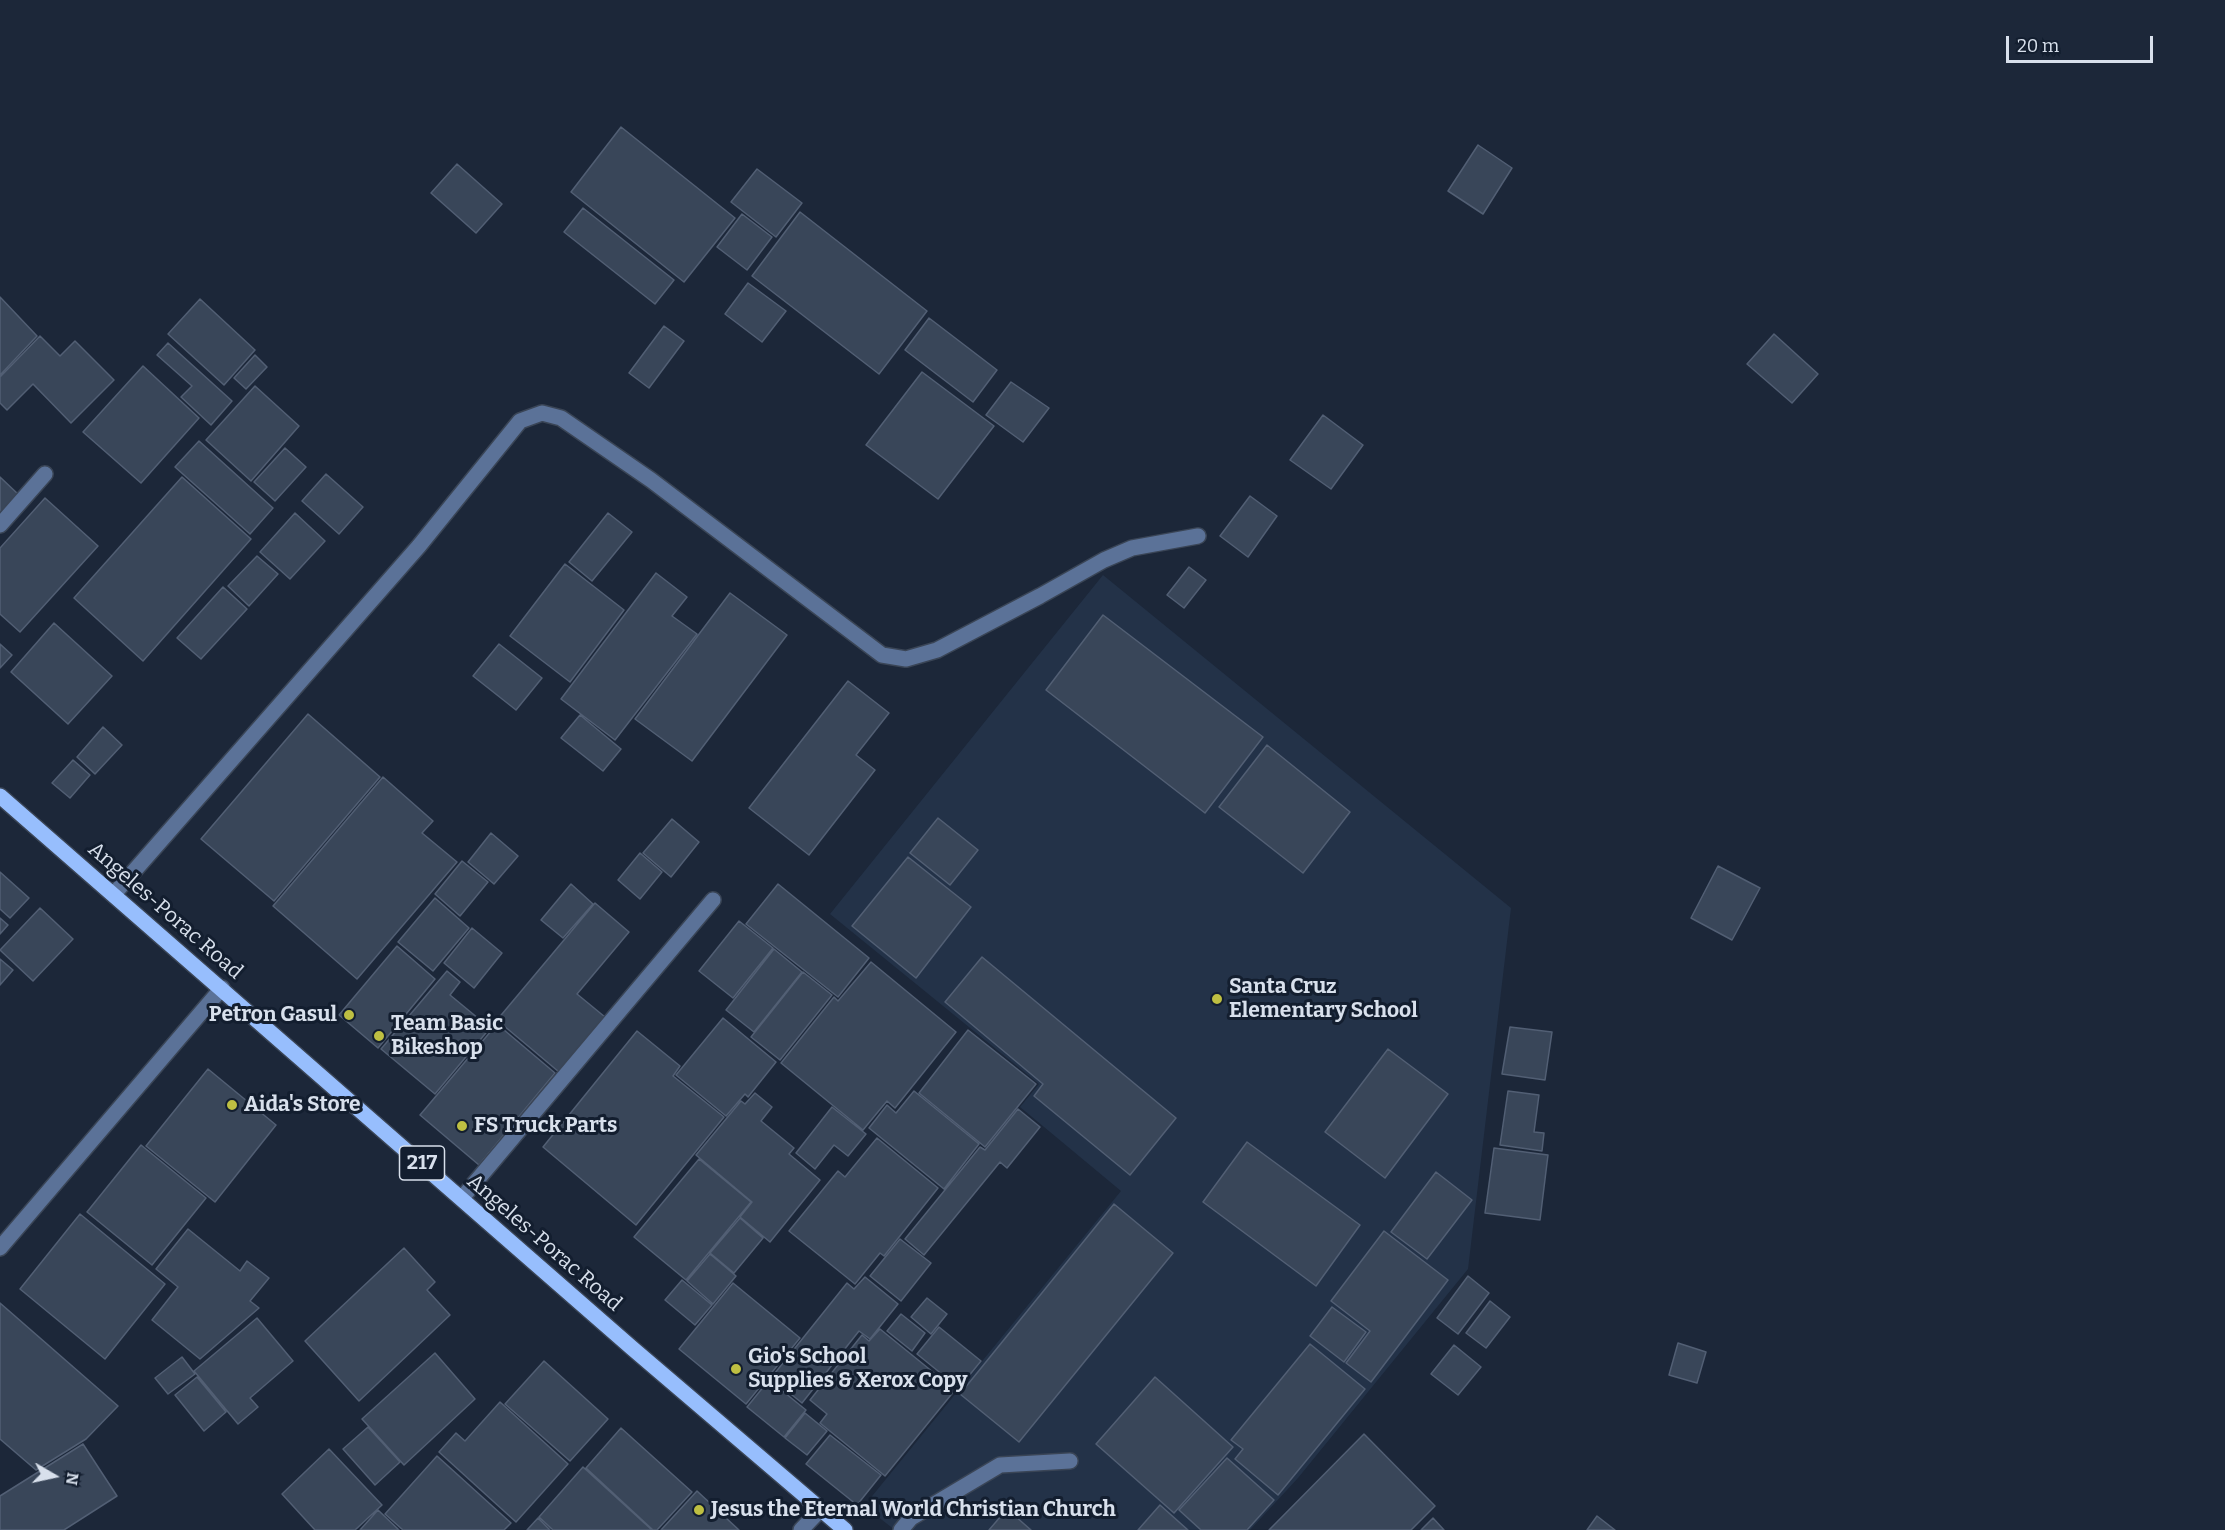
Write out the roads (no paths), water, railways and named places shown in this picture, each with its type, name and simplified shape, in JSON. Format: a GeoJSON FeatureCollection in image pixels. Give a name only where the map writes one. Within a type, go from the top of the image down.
{"type":"FeatureCollection","features":[{"type":"Feature","properties":{"kind":"main road","name":"Angeles-Porac Road"},"geometry":{"type":"LineString","coordinates":[[0,796],[632,1348],[845,1530]]}},
{"type":"Feature","properties":{"kind":"street"},"geometry":{"type":"LineString","coordinates":[[114,894],[419,546],[520,421],[542,412],[561,418],[651,480],[882,655],[906,659],[937,650],[1104,560],[1132,548],[1198,536]]}},
{"type":"Feature","properties":{"kind":"street"},"geometry":{"type":"LineString","coordinates":[[0,525],[45,474]]}},
{"type":"Feature","properties":{"kind":"street"},"geometry":{"type":"LineString","coordinates":[[462,1198],[713,900]]}},
{"type":"Feature","properties":{"kind":"street"},"geometry":{"type":"LineString","coordinates":[[0,1248],[222,988]]}},
{"type":"Feature","properties":{"kind":"street"},"geometry":{"type":"LineString","coordinates":[[902,1530],[911,1518],[1000,1465],[1070,1461]]}},
{"type":"Feature","properties":{"kind":"street"},"geometry":{"type":"LineString","coordinates":[[801,1530],[820,1510]]}},
{"type":"Feature","properties":{"kind":"place","name":"Santa Cruz Elementary School"},"geometry":{"type":"Point","coordinates":[1217,999]}},
{"type":"Feature","properties":{"kind":"place","name":"Petron Gasul"},"geometry":{"type":"Point","coordinates":[349,1015]}},
{"type":"Feature","properties":{"kind":"place","name":"Team Basic Bikeshop"},"geometry":{"type":"Point","coordinates":[379,1036]}},
{"type":"Feature","properties":{"kind":"place","name":"Aida's Store"},"geometry":{"type":"Point","coordinates":[232,1105]}},
{"type":"Feature","properties":{"kind":"place","name":"FS Truck Parts"},"geometry":{"type":"Point","coordinates":[462,1126]}},
{"type":"Feature","properties":{"kind":"place","name":"Gio's School Supplies & Xerox Copy"},"geometry":{"type":"Point","coordinates":[736,1369]}},
{"type":"Feature","properties":{"kind":"place","name":"Jesus the Eternal World Christian Church"},"geometry":{"type":"Point","coordinates":[699,1510]}}]}
